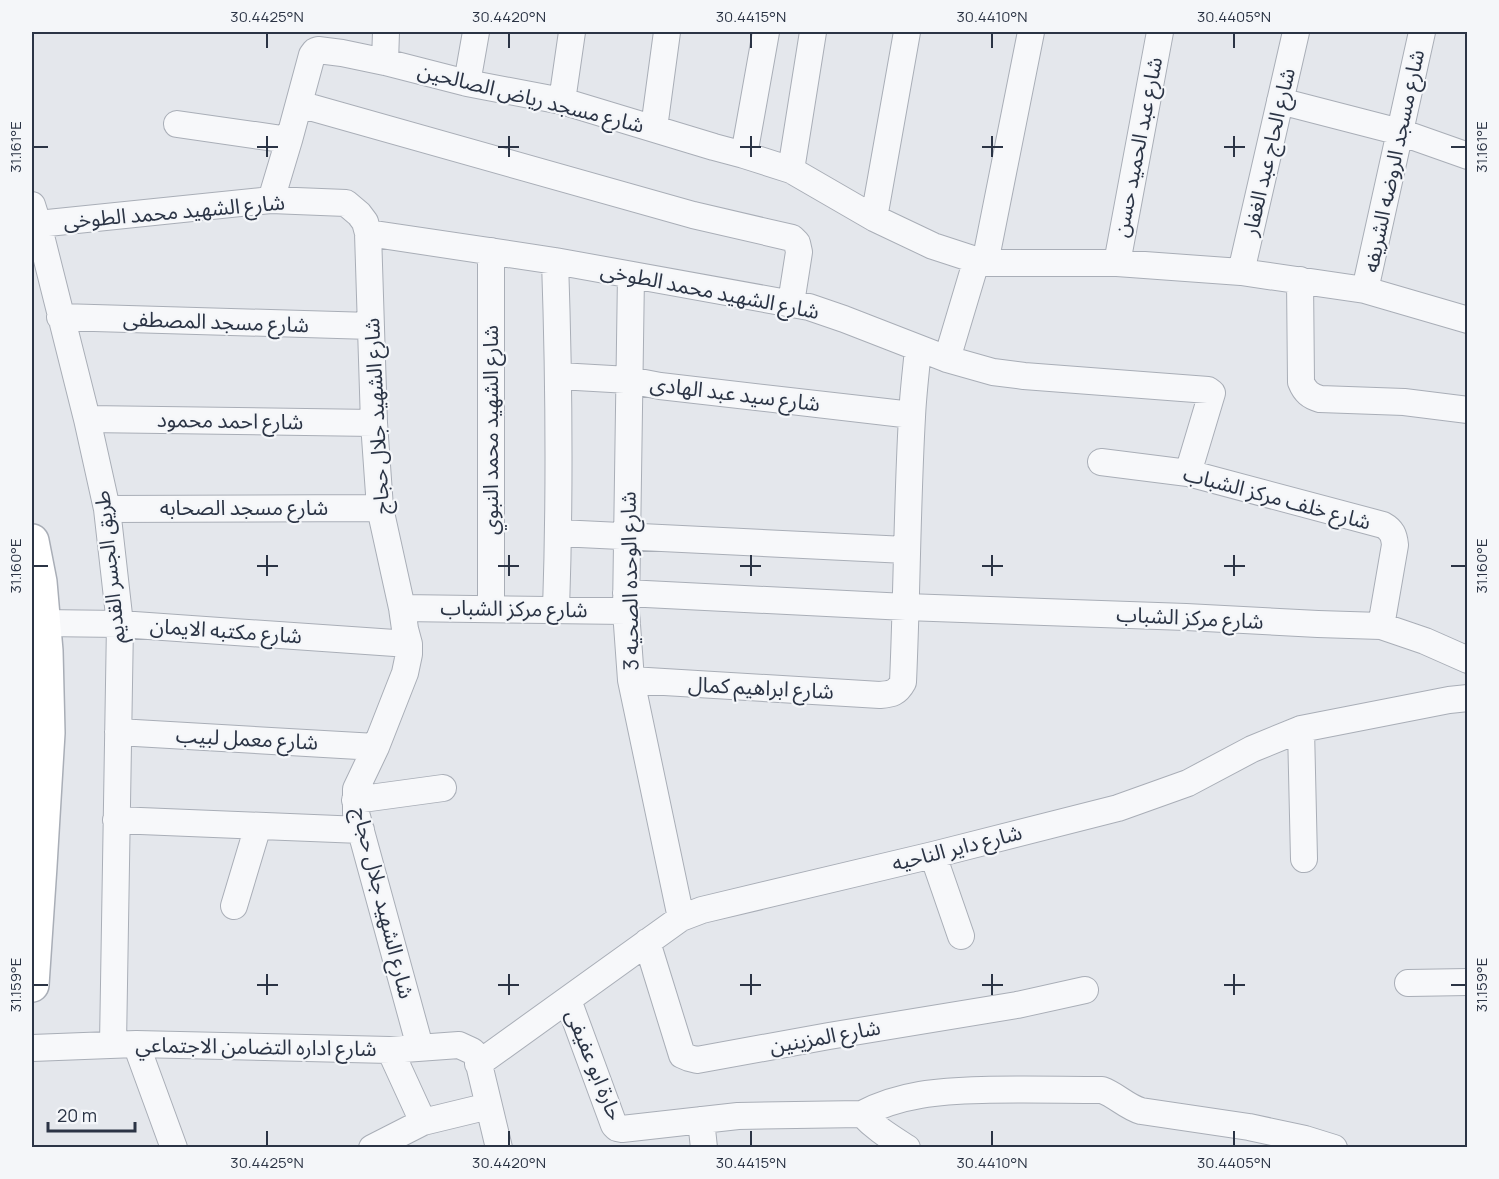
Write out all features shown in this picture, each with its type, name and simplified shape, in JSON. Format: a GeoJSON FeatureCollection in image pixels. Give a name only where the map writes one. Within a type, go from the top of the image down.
{"type":"FeatureCollection","features":[{"type":"Feature","properties":{"kind":"main road"},"geometry":{"type":"LineString","coordinates":[[32,541],[46,651],[40,733],[32,986]]}},
{"type":"Feature","properties":{"kind":"street"},"geometry":{"type":"LineString","coordinates":[[385,62],[386,32]]}},
{"type":"Feature","properties":{"kind":"street"},"geometry":{"type":"LineString","coordinates":[[467,84],[476,32]]}},
{"type":"Feature","properties":{"kind":"street"},"geometry":{"type":"LineString","coordinates":[[562,101],[572,32]]}},
{"type":"Feature","properties":{"kind":"street"},"geometry":{"type":"LineString","coordinates":[[654,128],[667,32]]}},
{"type":"Feature","properties":{"kind":"street"},"geometry":{"type":"LineString","coordinates":[[744,155],[766,32]]}},
{"type":"Feature","properties":{"kind":"street"},"geometry":{"type":"LineString","coordinates":[[791,170],[813,32]]}},
{"type":"Feature","properties":{"kind":"street"},"geometry":{"type":"LineString","coordinates":[[874,218],[907,32]]}},
{"type":"Feature","properties":{"kind":"street"},"geometry":{"type":"LineString","coordinates":[[947,359],[981,262],[1031,32]]}},
{"type":"Feature","properties":{"kind":"street","name":"شارع عبد الحميد حسن"},"geometry":{"type":"LineString","coordinates":[[1117,263],[1160,32]]}},
{"type":"Feature","properties":{"kind":"street","name":"شارع الحاج عبد الغفار"},"geometry":{"type":"LineString","coordinates":[[1241,272],[1296,32]]}},
{"type":"Feature","properties":{"kind":"street","name":"شارع مسجد الروضه الشريفه"},"geometry":{"type":"LineString","coordinates":[[1365,290],[1422,32]]}},
{"type":"Feature","properties":{"kind":"street","name":"شارع مسجد رياض الصالحين"},"geometry":{"type":"LineString","coordinates":[[271,200],[312,55],[318,50],[328,51],[385,62],[467,84],[562,101],[791,170],[874,218],[933,246],[981,262],[1117,263],[1241,272],[1365,290],[1467,320]]}},
{"type":"Feature","properties":{"kind":"street"},"geometry":{"type":"LineString","coordinates":[[1280,102],[1400,132],[1467,156]]}},
{"type":"Feature","properties":{"kind":"street"},"geometry":{"type":"LineString","coordinates":[[299,104],[693,215],[792,238],[797,243],[799,252],[791,303]]}},
{"type":"Feature","properties":{"kind":"street"},"geometry":{"type":"LineString","coordinates":[[177,124],[289,140]]}},
{"type":"Feature","properties":{"kind":"street","name":"شارع الشهيد محمد الطوخى"},"geometry":{"type":"LineString","coordinates":[[34,215],[271,200],[346,203],[365,222],[368,233],[555,261],[809,307],[918,349],[993,372],[1208,390],[1212,393],[1188,473]]}},
{"type":"Feature","properties":{"kind":"street","name":"طريق الجسر القديم"},"geometry":{"type":"LineString","coordinates":[[34,215],[87,419],[107,509],[120,624],[116,819],[125,1044]]}},
{"type":"Feature","properties":{"kind":"street","name":"شارع الشهيد جلال حجاج"},"geometry":{"type":"LineString","coordinates":[[368,233],[374,423],[380,508],[402,608],[409,654],[405,673],[376,747],[356,789],[355,800],[356,813],[420,1047]]}},
{"type":"Feature","properties":{"kind":"street","name":"شارع الشهيد محمد النبوي"},"geometry":{"type":"LineString","coordinates":[[491,251],[491,609]]}},
{"type":"Feature","properties":{"kind":"street"},"geometry":{"type":"LineString","coordinates":[[555,261],[559,376],[559,533],[556,610]]}},
{"type":"Feature","properties":{"kind":"street","name":"شارع الوحده الصحيه 3"},"geometry":{"type":"LineString","coordinates":[[631,275],[626,602],[631,680],[681,918]]}},
{"type":"Feature","properties":{"kind":"street"},"geometry":{"type":"LineString","coordinates":[[1300,280],[1301,382],[1311,396],[1320,399],[1404,402],[1467,410]]}},
{"type":"Feature","properties":{"kind":"street","name":"شارع مسجد المصطفى"},"geometry":{"type":"LineString","coordinates":[[60,317],[371,326]]}},
{"type":"Feature","properties":{"kind":"street"},"geometry":{"type":"LineString","coordinates":[[906,607],[912,415],[918,349]]}},
{"type":"Feature","properties":{"kind":"street","name":"شارع سيد عبد الهادى"},"geometry":{"type":"LineString","coordinates":[[559,376],[629,381],[912,415]]}},
{"type":"Feature","properties":{"kind":"street","name":"شارع احمد محمود"},"geometry":{"type":"LineString","coordinates":[[87,419],[374,423]]}},
{"type":"Feature","properties":{"kind":"street","name":"شارع خلف مركز الشباب"},"geometry":{"type":"LineString","coordinates":[[1101,462],[1188,473],[1383,525],[1394,536],[1395,545],[1381,626]]}},
{"type":"Feature","properties":{"kind":"street","name":"شارع مسجد الصحابه"},"geometry":{"type":"LineString","coordinates":[[107,509],[380,508]]}},
{"type":"Feature","properties":{"kind":"street"},"geometry":{"type":"LineString","coordinates":[[559,533],[906,550]]}},
{"type":"Feature","properties":{"kind":"street","name":"شارع مركز الشباب"},"geometry":{"type":"LineString","coordinates":[[402,608],[556,610],[626,602],[906,607],[1381,626],[1425,641],[1467,660]]}},
{"type":"Feature","properties":{"kind":"street","name":"شارع ابراهيم كمال"},"geometry":{"type":"LineString","coordinates":[[631,680],[891,694],[899,689],[903,682],[906,607]]}},
{"type":"Feature","properties":{"kind":"street","name":"شارع مكتبه الايمان"},"geometry":{"type":"LineString","coordinates":[[43,623],[120,624],[409,644]]}},
{"type":"Feature","properties":{"kind":"street","name":"شارع داير الناحيه"},"geometry":{"type":"LineString","coordinates":[[478,1060],[568,1000],[681,918],[702,910],[1118,808],[1188,783],[1252,749],[1301,729],[1467,698]]}},
{"type":"Feature","properties":{"kind":"street"},"geometry":{"type":"LineString","coordinates":[[1301,729],[1304,859]]}},
{"type":"Feature","properties":{"kind":"street","name":"شارع معمل لبيب"},"geometry":{"type":"LineString","coordinates":[[118,732],[376,747]]}},
{"type":"Feature","properties":{"kind":"street"},"geometry":{"type":"LineString","coordinates":[[355,800],[443,788]]}},
{"type":"Feature","properties":{"kind":"street"},"geometry":{"type":"LineString","coordinates":[[116,819],[361,830]]}},
{"type":"Feature","properties":{"kind":"street"},"geometry":{"type":"LineString","coordinates":[[234,906],[258,826]]}},
{"type":"Feature","properties":{"kind":"street"},"geometry":{"type":"LineString","coordinates":[[933,855],[960,936]]}},
{"type":"Feature","properties":{"kind":"street","name":"شارع المزينين"},"geometry":{"type":"LineString","coordinates":[[647,942],[682,1054],[697,1060],[1017,1005],[1085,990]]}},
{"type":"Feature","properties":{"kind":"street"},"geometry":{"type":"LineString","coordinates":[[1408,983],[1467,982]]}},
{"type":"Feature","properties":{"kind":"street","name":"حارة ابو عفيفى"},"geometry":{"type":"LineString","coordinates":[[568,1000],[617,1128],[701,1120]]}},
{"type":"Feature","properties":{"kind":"street"},"geometry":{"type":"LineString","coordinates":[[125,1044],[174,1148]]}},
{"type":"Feature","properties":{"kind":"street","name":"شارع اداره التضامن الاجتماعي"},"geometry":{"type":"LineString","coordinates":[[32,1048],[125,1044],[390,1050],[459,1045],[472,1051],[478,1060]]}},
{"type":"Feature","properties":{"kind":"street"},"geometry":{"type":"LineString","coordinates":[[390,1050],[423,1122]]}},
{"type":"Feature","properties":{"kind":"street"},"geometry":{"type":"LineString","coordinates":[[478,1060],[500,1148]]}},
{"type":"Feature","properties":{"kind":"street"},"geometry":{"type":"LineString","coordinates":[[704,1148],[701,1120],[738,1116],[862,1114],[879,1104],[895,1099],[944,1091],[1014,1089],[1102,1090],[1135,1109],[1249,1127],[1334,1148]]}},
{"type":"Feature","properties":{"kind":"street"},"geometry":{"type":"LineString","coordinates":[[372,1148],[423,1122],[489,1106]]}},
{"type":"Feature","properties":{"kind":"street"},"geometry":{"type":"LineString","coordinates":[[862,1114],[884,1134],[907,1148]]}}]}
